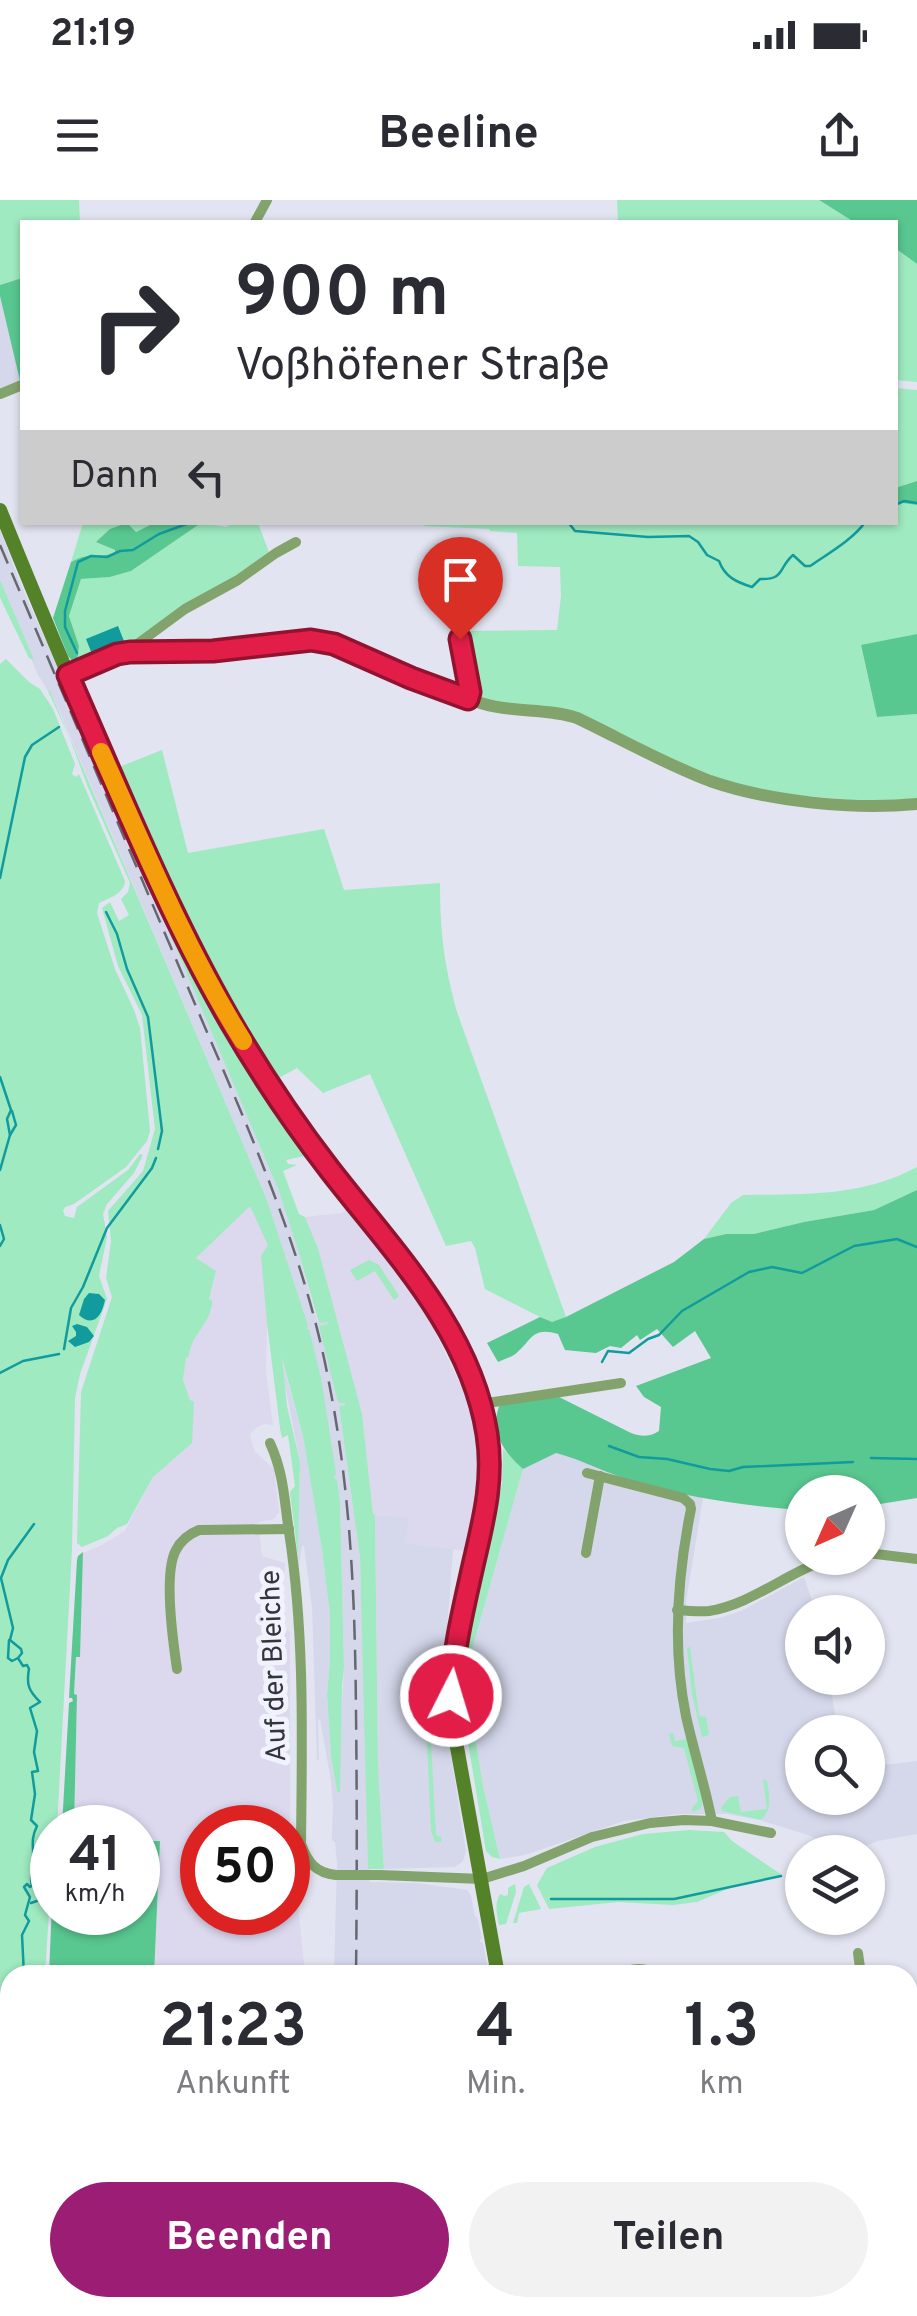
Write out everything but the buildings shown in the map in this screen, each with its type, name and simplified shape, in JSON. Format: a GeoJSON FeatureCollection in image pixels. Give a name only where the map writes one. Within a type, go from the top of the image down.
{"type":"FeatureCollection","features":[{"type":"Feature","properties":{"kind":"main road"},"geometry":{"type":"LineString","coordinates":[[0,510],[154,872],[230,1020],[316,1152],[424,1290],[462,1357],[481,1404],[490,1453],[490,1486],[458,1627],[451,1696],[454,1736],[496,1965]]}},
{"type":"Feature","properties":{"kind":"street"},"geometry":{"type":"LineString","coordinates":[[130,652],[185,610],[296,542]]}},
{"type":"Feature","properties":{"kind":"street"},"geometry":{"type":"LineString","coordinates":[[460,604],[468,699]]}},
{"type":"Feature","properties":{"kind":"street"},"geometry":{"type":"LineString","coordinates":[[68,675],[130,652],[213,651],[311,640],[334,644],[468,699],[500,708],[560,712],[691,773],[728,786],[761,794],[870,806],[917,804]]}},
{"type":"Feature","properties":{"kind":"street"},"geometry":{"type":"LineString","coordinates":[[481,1404],[620,1383]]}},
{"type":"Feature","properties":{"kind":"street","name":"Auf der Bleiche"},"geometry":{"type":"LineString","coordinates":[[270,1443],[281,1467],[296,1574],[302,1721],[300,1844],[308,1861],[318,1872],[336,1875],[482,1879]]}},
{"type":"Feature","properties":{"kind":"street"},"geometry":{"type":"LineString","coordinates":[[587,1473],[674,1494],[690,1504],[677,1610],[678,1661],[712,1821]]}},
{"type":"Feature","properties":{"kind":"street"},"geometry":{"type":"LineString","coordinates":[[586,1553],[600,1476]]}},
{"type":"Feature","properties":{"kind":"street","name":"Auf der Bleiche"},"geometry":{"type":"LineString","coordinates":[[178,1669],[170,1578],[176,1548],[188,1535],[200,1530],[289,1529]]}},
{"type":"Feature","properties":{"kind":"street"},"geometry":{"type":"LineString","coordinates":[[885,1555],[917,1558]]}},
{"type":"Feature","properties":{"kind":"street"},"geometry":{"type":"LineString","coordinates":[[677,1610],[702,1612],[722,1608],[790,1575]]}},
{"type":"Feature","properties":{"kind":"street"},"geometry":{"type":"LineString","coordinates":[[482,1879],[628,1827],[712,1821],[771,1833]]}},
{"type":"Feature","properties":{"kind":"street"},"geometry":{"type":"LineString","coordinates":[[858,1953],[860,1965]]}},
{"type":"Feature","properties":{"kind":"shaded area"},"geometry":{"type":"Polygon","coordinates":[[[0,296],[20,385],[0,394],[0,296]]]}},
{"type":"Feature","properties":{"kind":"shaded area"},"geometry":{"type":"Polygon","coordinates":[[[0,529],[278,1189],[318,1323],[328,1324],[320,1326],[338,1403],[345,1402],[339,1406],[360,1558],[370,1882],[467,1890],[487,1965],[334,1965],[337,1864],[332,1840],[331,1781],[320,1719],[317,1760],[312,1607],[304,1546],[299,1566],[298,1557],[300,1462],[281,1365],[281,1357],[303,1436],[322,1550],[330,1615],[327,1694],[337,1792],[344,1668],[340,1501],[306,1319],[267,1200],[61,715],[37,673],[0,583],[0,529]]]}},
{"type":"Feature","properties":{"kind":"shaded area"},"geometry":{"type":"Polygon","coordinates":[[[250,1205],[269,1245],[266,1370],[273,1425],[257,1427],[250,1434],[255,1452],[274,1469],[279,1512],[274,1519],[258,1522],[262,1556],[285,1563],[282,1597],[274,1624],[290,1632],[290,1805],[180,1805],[180,1935],[301,1935],[304,1965],[154,1965],[156,1935],[160,1935],[160,1805],[75,1805],[74,1695],[83,1553],[125,1531],[153,1477],[169,1462],[190,1401],[183,1380],[186,1358],[212,1310],[209,1300],[216,1272],[196,1258],[250,1205]]]}},
{"type":"Feature","properties":{"kind":"shaded area"},"geometry":{"type":"Polygon","coordinates":[[[347,1207],[423,1307],[473,1411],[480,1500],[468,1551],[406,1543],[407,1517],[373,1515],[362,1414],[318,1248],[305,1217],[342,1213],[347,1207]]]}},
{"type":"Feature","properties":{"kind":"shaded area"},"geometry":{"type":"Polygon","coordinates":[[[555,1453],[580,1459],[612,1474],[703,1498],[686,1623],[741,1611],[804,1577],[810,1595],[785,1595],[785,1695],[832,1695],[835,1715],[785,1715],[785,1815],[885,1815],[885,1765],[917,1761],[917,1834],[885,1840],[885,1835],[808,1835],[727,1814],[678,1814],[624,1821],[525,1855],[500,1859],[483,1786],[465,1674],[523,1469],[555,1453]]]}},
{"type":"Feature","properties":{"kind":"shaded area"},"geometry":{"type":"Polygon","coordinates":[[[375,1515],[408,1517],[406,1543],[453,1549],[442,1698],[466,1851],[463,1861],[455,1867],[384,1869],[378,1766],[375,1515]]]}},
{"type":"Feature","properties":{"kind":"green space"},"geometry":{"type":"Polygon","coordinates":[[[0,200],[79,200],[80,220],[20,220],[20,279],[0,285],[0,200]]]}},
{"type":"Feature","properties":{"kind":"green space"},"geometry":{"type":"Polygon","coordinates":[[[617,200],[819,200],[851,220],[618,220],[617,200]]]}},
{"type":"Feature","properties":{"kind":"green space"},"geometry":{"type":"Polygon","coordinates":[[[819,200],[917,200],[917,264],[898,250],[898,220],[851,220],[819,200]]]}},
{"type":"Feature","properties":{"kind":"green space"},"geometry":{"type":"Polygon","coordinates":[[[898,250],[917,264],[917,382],[898,380],[898,250]]]}},
{"type":"Feature","properties":{"kind":"green space"},"geometry":{"type":"Polygon","coordinates":[[[20,279],[20,381],[0,296],[0,285],[20,279]]]}},
{"type":"Feature","properties":{"kind":"green space"},"geometry":{"type":"Polygon","coordinates":[[[898,388],[917,390],[917,481],[898,487],[898,388]]]}},
{"type":"Feature","properties":{"kind":"green space"},"geometry":{"type":"Polygon","coordinates":[[[917,481],[917,505],[898,502],[898,487],[917,481]]]}},
{"type":"Feature","properties":{"kind":"green space"},"geometry":{"type":"Polygon","coordinates":[[[898,502],[917,505],[917,634],[861,646],[877,717],[917,714],[917,802],[884,803],[746,787],[703,774],[589,719],[492,703],[473,694],[462,631],[557,630],[560,567],[518,566],[517,533],[424,526],[898,525],[898,502]]]}},
{"type":"Feature","properties":{"kind":"green space"},"geometry":{"type":"Polygon","coordinates":[[[82,525],[150,525],[97,542],[115,553],[71,562],[82,525]]]}},
{"type":"Feature","properties":{"kind":"green space"},"geometry":{"type":"Polygon","coordinates":[[[129,525],[136,532],[150,525],[198,525],[131,571],[81,579],[69,616],[79,646],[77,664],[68,656],[53,618],[71,562],[115,553],[96,542],[110,529],[129,525]]]}},
{"type":"Feature","properties":{"kind":"green space"},"geometry":{"type":"Polygon","coordinates":[[[198,525],[259,525],[270,555],[126,648],[77,664],[79,646],[69,616],[81,579],[131,571],[198,525]]]}},
{"type":"Feature","properties":{"kind":"green space"},"geometry":{"type":"Polygon","coordinates":[[[0,580],[34,660],[29,658],[0,597],[0,580]]]}},
{"type":"Feature","properties":{"kind":"green space"},"geometry":{"type":"Polygon","coordinates":[[[917,634],[917,714],[877,717],[861,645],[917,634]]]}},
{"type":"Feature","properties":{"kind":"green space"},"geometry":{"type":"Polygon","coordinates":[[[6,659],[40,689],[53,709],[75,764],[72,774],[79,774],[125,881],[119,892],[99,903],[97,913],[140,1028],[150,1131],[147,1141],[126,1167],[63,1211],[65,1216],[74,1218],[77,1207],[143,1155],[103,1214],[107,1237],[99,1276],[107,1299],[75,1398],[72,1549],[58,1805],[30,1805],[30,1935],[48,1935],[46,1965],[0,1965],[0,664],[6,659]]]}},
{"type":"Feature","properties":{"kind":"green space"},"geometry":{"type":"Polygon","coordinates":[[[48,691],[267,1200],[309,1329],[321,1378],[340,1501],[344,1668],[340,1792],[331,1757],[327,1694],[330,1615],[322,1550],[303,1436],[282,1358],[287,1406],[300,1462],[298,1557],[290,1492],[295,1486],[288,1435],[282,1438],[280,1428],[267,1323],[261,1256],[268,1245],[250,1206],[196,1258],[216,1271],[209,1315],[186,1358],[183,1380],[194,1402],[192,1443],[153,1477],[127,1524],[82,1547],[77,1543],[81,1392],[112,1297],[106,1278],[111,1241],[108,1211],[143,1171],[155,1129],[142,1015],[118,966],[102,908],[110,902],[119,921],[129,915],[121,899],[130,883],[48,691]]]}},
{"type":"Feature","properties":{"kind":"green space"},"geometry":{"type":"Polygon","coordinates":[[[162,750],[188,853],[324,829],[344,890],[440,883],[444,948],[457,1012],[566,1317],[552,1323],[485,1289],[471,1241],[446,1246],[370,1074],[323,1093],[297,1068],[275,1080],[231,1010],[114,769],[162,750]]]}},
{"type":"Feature","properties":{"kind":"green space"},"geometry":{"type":"Polygon","coordinates":[[[148,882],[229,1030],[309,1155],[286,1160],[297,1165],[283,1171],[299,1214],[305,1217],[318,1248],[362,1414],[375,1515],[378,1766],[384,1869],[368,1869],[360,1558],[339,1406],[345,1403],[338,1403],[319,1326],[328,1322],[319,1323],[278,1189],[148,882]]]}},
{"type":"Feature","properties":{"kind":"green space"},"geometry":{"type":"Polygon","coordinates":[[[917,1167],[917,1190],[874,1210],[754,1234],[704,1239],[731,1203],[743,1195],[854,1189],[917,1167]]]}},
{"type":"Feature","properties":{"kind":"green space"},"geometry":{"type":"Polygon","coordinates":[[[917,1190],[917,1498],[885,1503],[885,1475],[785,1475],[785,1508],[760,1506],[655,1488],[556,1453],[523,1469],[504,1448],[496,1423],[500,1404],[557,1396],[631,1433],[655,1433],[659,1431],[661,1407],[644,1397],[636,1386],[711,1358],[695,1331],[673,1347],[657,1329],[640,1340],[637,1335],[621,1348],[610,1346],[596,1353],[565,1350],[558,1334],[542,1332],[514,1355],[498,1362],[487,1343],[540,1317],[552,1322],[566,1317],[674,1262],[704,1239],[754,1234],[874,1210],[917,1190]]]}},
{"type":"Feature","properties":{"kind":"green space"},"geometry":{"type":"Polygon","coordinates":[[[369,1260],[379,1265],[399,1296],[394,1300],[375,1271],[357,1281],[350,1270],[369,1260]]]}},
{"type":"Feature","properties":{"kind":"green space"},"geometry":{"type":"Polygon","coordinates":[[[503,1449],[523,1469],[465,1674],[483,1786],[500,1859],[486,1851],[460,1680],[502,1483],[503,1449]]]}},
{"type":"Feature","properties":{"kind":"green space"},"geometry":{"type":"Polygon","coordinates":[[[83,1552],[80,1657],[76,1657],[74,1694],[74,1805],[63,1805],[69,1703],[73,1701],[69,1698],[78,1556],[83,1552]]]}},
{"type":"Feature","properties":{"kind":"green space"},"geometry":{"type":"Polygon","coordinates":[[[690,1647],[699,1716],[706,1717],[709,1735],[702,1737],[692,1694],[687,1648],[690,1647]]]}},
{"type":"Feature","properties":{"kind":"green space"},"geometry":{"type":"Polygon","coordinates":[[[673,1733],[675,1741],[687,1739],[703,1801],[701,1808],[693,1812],[698,1801],[684,1748],[672,1746],[669,1734],[673,1733]]]}},
{"type":"Feature","properties":{"kind":"green space"},"geometry":{"type":"Polygon","coordinates":[[[427,1741],[431,1741],[436,1836],[442,1837],[441,1842],[435,1842],[431,1830],[427,1741]]]}},
{"type":"Feature","properties":{"kind":"green space"},"geometry":{"type":"Polygon","coordinates":[[[763,1779],[767,1781],[769,1802],[767,1811],[761,1820],[722,1811],[730,1797],[738,1796],[741,1812],[767,1809],[763,1779]]]}},
{"type":"Feature","properties":{"kind":"green space"},"geometry":{"type":"Polygon","coordinates":[[[724,1832],[782,1875],[732,1887],[697,1902],[673,1905],[618,1902],[549,1909],[537,1885],[547,1868],[595,1847],[643,1834],[724,1832]]]}},
{"type":"Feature","properties":{"kind":"green space"},"geometry":{"type":"Polygon","coordinates":[[[515,1884],[506,1924],[499,1925],[498,1898],[500,1894],[508,1895],[508,1888],[515,1884]]]}},
{"type":"Feature","properties":{"kind":"green space"},"geometry":{"type":"Polygon","coordinates":[[[529,1884],[541,1909],[519,1913],[517,1923],[513,1923],[524,1887],[529,1884]]]}},
{"type":"Feature","properties":{"kind":"green space"},"geometry":{"type":"Polygon","coordinates":[[[51,1935],[156,1935],[154,1965],[49,1965],[51,1935]]]}},
{"type":"Feature","properties":{"kind":"water"},"geometry":{"type":"Polygon","coordinates":[[[118,626],[126,646],[94,659],[86,639],[118,626]]]}},
{"type":"Feature","properties":{"kind":"water"},"geometry":{"type":"Polygon","coordinates":[[[89,1293],[99,1294],[105,1300],[102,1311],[93,1320],[79,1315],[89,1293]]]}},
{"type":"Feature","properties":{"kind":"water"},"geometry":{"type":"Polygon","coordinates":[[[72,1326],[87,1327],[94,1336],[75,1347],[68,1341],[76,1336],[72,1326]]]}},
{"type":"Feature","properties":{"kind":"waterway"},"geometry":{"type":"LineString","coordinates":[[898,504],[917,503]]}},
{"type":"Feature","properties":{"kind":"waterway"},"geometry":{"type":"LineString","coordinates":[[77,653],[65,627],[65,611],[78,562],[91,556],[107,557],[133,550],[184,525]]}},
{"type":"Feature","properties":{"kind":"waterway"},"geometry":{"type":"LineString","coordinates":[[570,525],[575,531],[689,536],[707,555],[719,561],[732,578],[752,587],[760,579],[777,575],[793,555],[810,566],[862,525]]}},
{"type":"Feature","properties":{"kind":"waterway"},"geometry":{"type":"LineString","coordinates":[[0,878],[25,757],[32,745],[59,727]]}},
{"type":"Feature","properties":{"kind":"waterway"},"geometry":{"type":"LineString","coordinates":[[106,912],[148,1017],[162,1131],[158,1149]]}},
{"type":"Feature","properties":{"kind":"waterway"},"geometry":{"type":"LineString","coordinates":[[0,1077],[11,1110],[7,1119],[10,1135],[0,1170]]}},
{"type":"Feature","properties":{"kind":"waterway"},"geometry":{"type":"LineString","coordinates":[[10,1135],[16,1125],[12,1111]]}},
{"type":"Feature","properties":{"kind":"waterway"},"geometry":{"type":"LineString","coordinates":[[64,1349],[71,1308],[107,1228],[156,1158]]}},
{"type":"Feature","properties":{"kind":"waterway"},"geometry":{"type":"LineString","coordinates":[[0,1225],[4,1239],[0,1246]]}},
{"type":"Feature","properties":{"kind":"waterway"},"geometry":{"type":"LineString","coordinates":[[602,1362],[608,1351],[629,1353],[659,1335],[682,1311],[749,1272],[772,1267],[802,1273],[854,1246],[897,1239],[917,1247]]}},
{"type":"Feature","properties":{"kind":"waterway"},"geometry":{"type":"LineString","coordinates":[[0,1373],[23,1361],[59,1354]]}},
{"type":"Feature","properties":{"kind":"waterway"},"geometry":{"type":"LineString","coordinates":[[609,1446],[639,1457],[729,1471],[853,1462]]}},
{"type":"Feature","properties":{"kind":"waterway"},"geometry":{"type":"LineString","coordinates":[[871,1458],[917,1459]]}},
{"type":"Feature","properties":{"kind":"waterway"},"geometry":{"type":"LineString","coordinates":[[24,1965],[22,1935],[29,1921],[25,1915],[30,1897],[24,1887],[32,1886],[37,1826],[31,1820],[35,1794],[32,1772],[38,1771],[34,1752],[37,1731],[30,1708],[40,1702],[29,1687],[29,1669],[18,1658],[21,1649],[10,1640],[13,1628],[1,1578],[8,1560],[34,1524]]}},
{"type":"Feature","properties":{"kind":"waterway"},"geometry":{"type":"LineString","coordinates":[[9,1640],[8,1658],[18,1658]]}},
{"type":"Feature","properties":{"kind":"waterway"},"geometry":{"type":"LineString","coordinates":[[551,1899],[674,1899],[781,1876]]}},
{"type":"Feature","properties":{"kind":"railway"},"geometry":{"type":"LineString","coordinates":[[0,545],[253,1140],[290,1238],[319,1337],[343,1468],[353,1589],[356,1965]]}},
{"type":"Feature","properties":{"kind":"slow traffic"},"geometry":{"type":"LineString","coordinates":[[101,752],[168,902],[243,1041]]}},
{"type":"Feature","properties":{"kind":"route"},"geometry":{"type":"LineString","coordinates":[[451,1696],[458,1627],[490,1486],[488,1438],[476,1388],[457,1346],[415,1276],[326,1165],[230,1020],[158,879],[68,675],[130,652],[213,651],[311,640],[334,644],[468,699],[460,639]]}}]}
